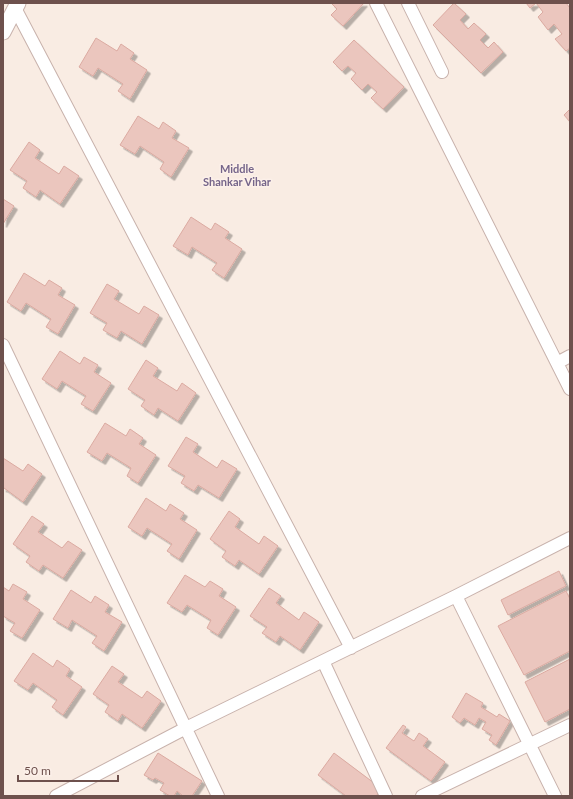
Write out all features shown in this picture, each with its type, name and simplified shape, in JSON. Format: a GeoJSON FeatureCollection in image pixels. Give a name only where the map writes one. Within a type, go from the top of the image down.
{"type":"FeatureCollection","features":[{"type":"Feature","properties":{"kind":"street"},"geometry":{"type":"LineString","coordinates":[[376,3],[570,389]]}},
{"type":"Feature","properties":{"kind":"street"},"geometry":{"type":"LineString","coordinates":[[408,3],[442,72]]}},
{"type":"Feature","properties":{"kind":"street"},"geometry":{"type":"LineString","coordinates":[[3,32],[17,6]]}},
{"type":"Feature","properties":{"kind":"street"},"geometry":{"type":"LineString","coordinates":[[17,6],[351,648]]}},
{"type":"Feature","properties":{"kind":"street"},"geometry":{"type":"LineString","coordinates":[[3,345],[218,796]]}},
{"type":"Feature","properties":{"kind":"street"},"geometry":{"type":"LineString","coordinates":[[557,362],[570,356]]}},
{"type":"Feature","properties":{"kind":"street"},"geometry":{"type":"LineString","coordinates":[[56,796],[186,728],[351,648],[570,538]]}},
{"type":"Feature","properties":{"kind":"street"},"geometry":{"type":"LineString","coordinates":[[456,596],[555,796]]}},
{"type":"Feature","properties":{"kind":"street"},"geometry":{"type":"LineString","coordinates":[[323,661],[386,796]]}},
{"type":"Feature","properties":{"kind":"street"},"geometry":{"type":"LineString","coordinates":[[422,796],[570,725]]}},
{"type":"Feature","properties":{"kind":"building"},"geometry":{"type":"Polygon","coordinates":[[[331,3],[364,3],[343,26],[331,15],[337,9],[331,3]]]}},
{"type":"Feature","properties":{"kind":"building"},"geometry":{"type":"Polygon","coordinates":[[[454,3],[466,14],[460,20],[468,29],[474,23],[486,34],[480,40],[488,48],[494,42],[503,52],[481,73],[433,25],[454,3]]]}},
{"type":"Feature","properties":{"kind":"building"},"geometry":{"type":"Polygon","coordinates":[[[526,3],[536,3],[530,8],[526,3]]]}},
{"type":"Feature","properties":{"kind":"building"},"geometry":{"type":"Polygon","coordinates":[[[536,3],[566,3],[570,8],[570,48],[566,51],[555,39],[562,34],[554,24],[548,30],[538,17],[543,12],[536,3]]]}},
{"type":"Feature","properties":{"kind":"building"},"geometry":{"type":"Polygon","coordinates":[[[96,38],[117,51],[121,44],[134,53],[130,59],[147,70],[130,99],[118,91],[123,84],[98,68],[93,76],[79,67],[96,38]]]}},
{"type":"Feature","properties":{"kind":"building"},"geometry":{"type":"Polygon","coordinates":[[[354,40],[404,87],[383,109],[371,98],[377,92],[368,84],[362,90],[351,79],[356,73],[348,66],[342,71],[333,62],[354,40]]]}},
{"type":"Feature","properties":{"kind":"building"},"geometry":{"type":"Polygon","coordinates":[[[570,109],[570,122],[564,115],[570,109]]]}},
{"type":"Feature","properties":{"kind":"building"},"geometry":{"type":"Polygon","coordinates":[[[138,116],[159,129],[163,122],[176,131],[172,138],[189,148],[171,177],[160,169],[164,162],[140,146],[135,154],[120,145],[138,116]]]}},
{"type":"Feature","properties":{"kind":"building"},"geometry":{"type":"Polygon","coordinates":[[[29,142],[40,150],[35,158],[59,174],[64,166],[79,176],[60,204],[40,190],[36,197],[23,188],[27,181],[10,170],[29,142]]]}},
{"type":"Feature","properties":{"kind":"building"},"geometry":{"type":"Polygon","coordinates":[[[3,199],[14,206],[3,224],[3,199]]]}},
{"type":"Feature","properties":{"kind":"building"},"geometry":{"type":"Polygon","coordinates":[[[191,217],[211,230],[215,223],[229,232],[225,238],[242,249],[224,278],[212,270],[217,263],[192,247],[188,255],[173,246],[191,217]]]}},
{"type":"Feature","properties":{"kind":"building"},"geometry":{"type":"Polygon","coordinates":[[[24,273],[45,286],[49,280],[62,288],[58,295],[75,305],[58,334],[46,327],[51,319],[26,303],[21,311],[7,302],[24,273]]]}},
{"type":"Feature","properties":{"kind":"building"},"geometry":{"type":"Polygon","coordinates":[[[107,284],[119,291],[114,299],[139,314],[144,306],[159,315],[142,344],[121,331],[117,338],[103,330],[107,323],[90,313],[107,284]]]}},
{"type":"Feature","properties":{"kind":"building"},"geometry":{"type":"Polygon","coordinates":[[[60,351],[80,364],[84,357],[98,365],[94,372],[111,383],[93,411],[81,404],[86,396],[62,381],[57,389],[42,379],[60,351]]]}},
{"type":"Feature","properties":{"kind":"building"},"geometry":{"type":"Polygon","coordinates":[[[146,360],[158,368],[153,376],[177,391],[182,383],[196,393],[178,421],[158,408],[154,415],[141,406],[145,400],[128,389],[146,360]]]}},
{"type":"Feature","properties":{"kind":"building"},"geometry":{"type":"Polygon","coordinates":[[[105,423],[126,436],[130,429],[143,438],[139,444],[156,455],[138,483],[127,476],[131,468],[107,453],[102,461],[87,452],[105,423]]]}},
{"type":"Feature","properties":{"kind":"building"},"geometry":{"type":"Polygon","coordinates":[[[186,437],[198,444],[193,452],[217,468],[222,460],[237,469],[219,498],[198,485],[194,491],[181,483],[185,476],[168,466],[186,437]]]}},
{"type":"Feature","properties":{"kind":"building"},"geometry":{"type":"Polygon","coordinates":[[[3,458],[23,471],[28,464],[42,474],[23,502],[4,488],[3,489],[3,458]]]}},
{"type":"Feature","properties":{"kind":"building"},"geometry":{"type":"Polygon","coordinates":[[[146,498],[166,511],[170,504],[184,513],[180,519],[197,530],[179,559],[167,551],[172,544],[147,528],[142,536],[128,527],[146,498]]]}},
{"type":"Feature","properties":{"kind":"building"},"geometry":{"type":"Polygon","coordinates":[[[229,511],[240,519],[235,527],[259,544],[264,536],[278,546],[259,574],[239,560],[235,566],[222,557],[226,551],[210,539],[229,511]]]}},
{"type":"Feature","properties":{"kind":"building"},"geometry":{"type":"Polygon","coordinates":[[[32,516],[44,524],[38,532],[62,548],[68,541],[82,550],[63,578],[43,565],[39,571],[26,562],[30,556],[13,544],[32,516]]]}},
{"type":"Feature","properties":{"kind":"building"},"geometry":{"type":"Polygon","coordinates":[[[559,571],[566,586],[508,615],[501,600],[559,571]]]}},
{"type":"Feature","properties":{"kind":"building"},"geometry":{"type":"Polygon","coordinates":[[[185,575],[205,587],[210,581],[223,589],[219,596],[236,607],[218,635],[207,628],[211,620],[187,605],[182,612],[167,603],[185,575]]]}},
{"type":"Feature","properties":{"kind":"building"},"geometry":{"type":"Polygon","coordinates":[[[13,584],[27,592],[23,599],[40,610],[22,638],[10,631],[15,623],[3,616],[3,587],[9,591],[13,584]]]}},
{"type":"Feature","properties":{"kind":"building"},"geometry":{"type":"Polygon","coordinates":[[[269,588],[281,596],[276,603],[299,620],[304,612],[319,622],[300,650],[280,636],[276,642],[262,633],[267,627],[250,616],[269,588]]]}},
{"type":"Feature","properties":{"kind":"building"},"geometry":{"type":"Polygon","coordinates":[[[71,590],[91,603],[95,596],[109,605],[105,612],[122,622],[104,651],[92,643],[97,636],[72,620],[68,628],[53,619],[71,590]]]}},
{"type":"Feature","properties":{"kind":"building"},"geometry":{"type":"Polygon","coordinates":[[[566,591],[570,599],[570,651],[524,675],[498,626],[566,591]]]}},
{"type":"Feature","properties":{"kind":"building"},"geometry":{"type":"Polygon","coordinates":[[[33,653],[53,667],[57,660],[70,669],[66,676],[82,687],[63,715],[52,707],[57,700],[33,683],[28,690],[14,681],[33,653]]]}},
{"type":"Feature","properties":{"kind":"building"},"geometry":{"type":"Polygon","coordinates":[[[570,659],[570,709],[545,722],[525,682],[570,659]]]}},
{"type":"Feature","properties":{"kind":"building"},"geometry":{"type":"Polygon","coordinates":[[[112,666],[124,674],[118,682],[142,698],[147,691],[161,701],[142,728],[122,714],[118,721],[105,712],[109,705],[93,694],[112,666]]]}},
{"type":"Feature","properties":{"kind":"building"},"geometry":{"type":"Polygon","coordinates":[[[466,693],[483,703],[481,707],[497,717],[499,714],[510,721],[496,745],[489,740],[492,735],[482,729],[486,722],[479,718],[475,725],[464,718],[460,723],[452,717],[466,693]]]}},
{"type":"Feature","properties":{"kind":"building"},"geometry":{"type":"Polygon","coordinates":[[[403,725],[406,727],[402,733],[414,741],[419,733],[428,739],[423,746],[445,762],[431,781],[386,748],[403,725]]]}},
{"type":"Feature","properties":{"kind":"building"},"geometry":{"type":"Polygon","coordinates":[[[158,753],[202,781],[192,796],[183,796],[177,791],[174,796],[170,796],[160,790],[164,783],[155,778],[153,780],[144,775],[158,753]]]}},
{"type":"Feature","properties":{"kind":"building"},"geometry":{"type":"Polygon","coordinates":[[[334,753],[382,789],[376,796],[346,796],[318,775],[334,753]]]}},
{"type":"Feature","properties":{"kind":"district","name":"Middle Shankar Vihar"},"geometry":{"type":"Point","coordinates":[237,174]}}]}
